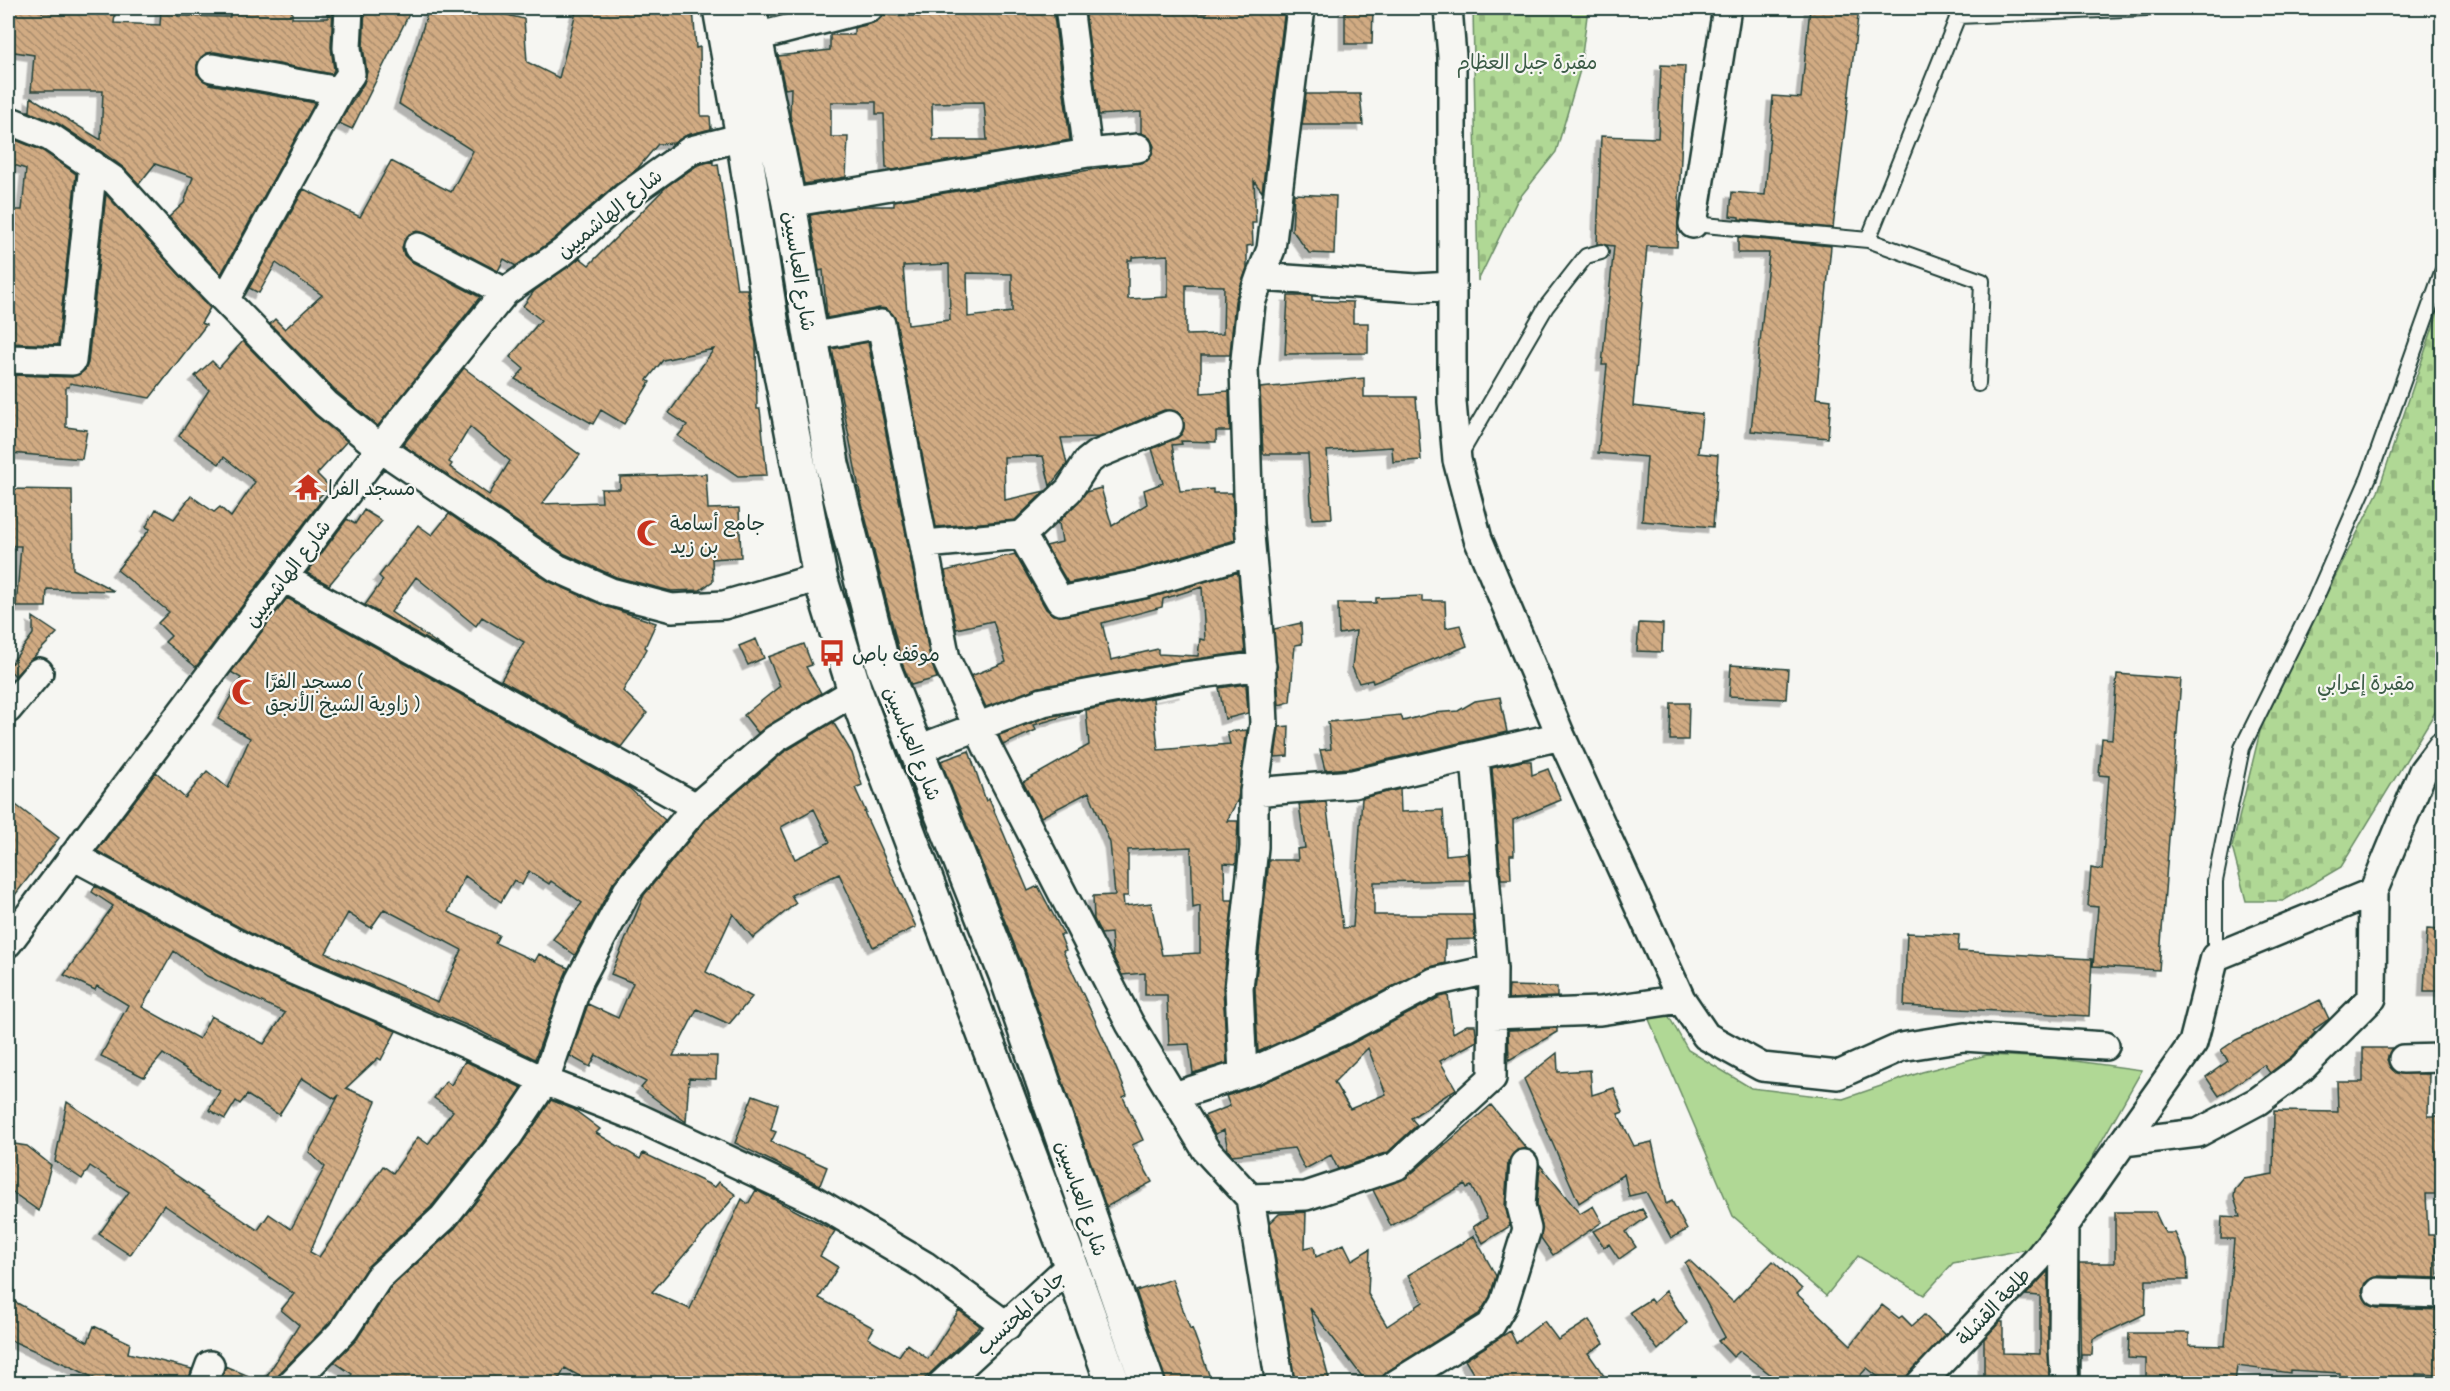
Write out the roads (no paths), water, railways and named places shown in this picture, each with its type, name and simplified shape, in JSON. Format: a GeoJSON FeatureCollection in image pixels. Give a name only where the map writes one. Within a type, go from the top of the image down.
{"type":"FeatureCollection","features":[{"type":"Feature","properties":{"kind":"main road","name":"شارع العباسيين"},"geometry":{"type":"LineString","coordinates":[[720,8],[743,136],[773,333],[820,577],[855,691],[1071,1265],[1113,1383]]}},
{"type":"Feature","properties":{"kind":"main road","name":"شارع العباسيين"},"geometry":{"type":"LineString","coordinates":[[753,22],[789,203],[832,464],[883,666],[1006,975],[1148,1383]]}},
{"type":"Feature","properties":{"kind":"street"},"geometry":{"type":"LineString","coordinates":[[225,300],[339,91],[351,74],[347,48],[349,8]]}},
{"type":"Feature","properties":{"kind":"street"},"geometry":{"type":"LineString","coordinates":[[753,22],[869,8]]}},
{"type":"Feature","properties":{"kind":"street"},"geometry":{"type":"LineString","coordinates":[[1243,1074],[1239,988],[1254,847],[1254,792],[1264,724],[1262,666],[1251,552],[1244,369],[1251,303],[1271,249],[1301,8]]}},
{"type":"Feature","properties":{"kind":"street"},"geometry":{"type":"LineString","coordinates":[[1448,8],[1452,57],[1452,402],[1457,460],[1478,539],[1560,736],[1681,999],[1706,1036],[1762,1067],[1838,1075],[1901,1047],[1964,1037],[2105,1046]]}},
{"type":"Feature","properties":{"kind":"street"},"geometry":{"type":"LineString","coordinates":[[1693,224],[1726,8]]}},
{"type":"Feature","properties":{"kind":"street"},"geometry":{"type":"LineString","coordinates":[[1070,14],[1088,153]]}},
{"type":"Feature","properties":{"kind":"street"},"geometry":{"type":"LineString","coordinates":[[212,68],[339,91]]}},
{"type":"Feature","properties":{"kind":"street"},"geometry":{"type":"LineString","coordinates":[[8,120],[50,136],[115,181],[225,300],[326,404],[380,448],[557,567],[611,592],[672,608],[724,605],[820,577]]}},
{"type":"Feature","properties":{"kind":"street","name":"شارع الهاشميين"},"geometry":{"type":"LineString","coordinates":[[8,943],[380,448],[505,292],[563,252],[625,197],[691,150],[743,136]]}},
{"type":"Feature","properties":{"kind":"street"},"geometry":{"type":"LineString","coordinates":[[789,203],[1088,153],[1138,148]]}},
{"type":"Feature","properties":{"kind":"street"},"geometry":{"type":"LineString","coordinates":[[8,359],[72,361],[93,165]]}},
{"type":"Feature","properties":{"kind":"street"},"geometry":{"type":"LineString","coordinates":[[418,247],[505,292]]}},
{"type":"Feature","properties":{"kind":"street"},"geometry":{"type":"LineString","coordinates":[[1260,277],[1416,288],[1452,286]]}},
{"type":"Feature","properties":{"kind":"street"},"geometry":{"type":"LineString","coordinates":[[810,337],[881,324],[926,544],[946,659],[978,727],[1130,1024],[1206,1150],[1250,1198],[1280,1383]]}},
{"type":"Feature","properties":{"kind":"street"},"geometry":{"type":"LineString","coordinates":[[926,544],[1022,536],[1070,490],[1087,462],[1096,455],[1169,425]]}},
{"type":"Feature","properties":{"kind":"street"},"geometry":{"type":"LineString","coordinates":[[1022,536],[1060,602],[1143,584],[1251,552]]}},
{"type":"Feature","properties":{"kind":"street"},"geometry":{"type":"LineString","coordinates":[[284,578],[696,807]]}},
{"type":"Feature","properties":{"kind":"street"},"geometry":{"type":"LineString","coordinates":[[916,750],[1043,702],[1178,677],[1262,666]]}},
{"type":"Feature","properties":{"kind":"street"},"geometry":{"type":"LineString","coordinates":[[8,709],[39,672]]}},
{"type":"Feature","properties":{"kind":"street"},"geometry":{"type":"LineString","coordinates":[[291,1383],[344,1330],[378,1278],[443,1218],[509,1135],[545,1081],[579,981],[627,891],[696,807],[775,739],[855,691]]}},
{"type":"Feature","properties":{"kind":"street"},"geometry":{"type":"LineString","coordinates":[[1254,792],[1353,784],[1475,758],[1560,736]]}},
{"type":"Feature","properties":{"kind":"street"},"geometry":{"type":"LineString","coordinates":[[2123,1142],[2198,1133],[2258,1101],[2301,1069],[2372,998],[2373,892],[2423,771],[2442,746]]}},
{"type":"Feature","properties":{"kind":"street"},"geometry":{"type":"LineString","coordinates":[[1250,1198],[1305,1196],[1396,1166],[1492,1078],[1493,969],[1475,758]]}},
{"type":"Feature","properties":{"kind":"street"},"geometry":{"type":"LineString","coordinates":[[73,856],[260,956],[466,1044],[545,1081],[639,1118],[814,1200],[924,1265],[1007,1326]]}},
{"type":"Feature","properties":{"kind":"street"},"geometry":{"type":"LineString","coordinates":[[2215,957],[2373,892]]}},
{"type":"Feature","properties":{"kind":"street","name":"طلعة القشلة"},"geometry":{"type":"LineString","coordinates":[[1920,1383],[2037,1260],[2064,1227],[2193,1043],[2215,957]]}},
{"type":"Feature","properties":{"kind":"street"},"geometry":{"type":"LineString","coordinates":[[1174,1096],[1243,1074],[1342,1031],[1434,982],[1493,969]]}},
{"type":"Feature","properties":{"kind":"street"},"geometry":{"type":"LineString","coordinates":[[1493,1014],[1600,1011],[1681,999]]}},
{"type":"Feature","properties":{"kind":"street"},"geometry":{"type":"LineString","coordinates":[[2403,1059],[2442,1058]]}},
{"type":"Feature","properties":{"kind":"street"},"geometry":{"type":"LineString","coordinates":[[1396,1383],[1491,1325],[1504,1303],[1527,1229],[1521,1206],[1524,1164]]}},
{"type":"Feature","properties":{"kind":"street"},"geometry":{"type":"LineString","coordinates":[[2064,1227],[2065,1383]]}},
{"type":"Feature","properties":{"kind":"street","name":"جادة المحتسب"},"geometry":{"type":"LineString","coordinates":[[942,1383],[1007,1326],[1071,1265]]}},
{"type":"Feature","properties":{"kind":"street"},"geometry":{"type":"LineString","coordinates":[[2378,1292],[2442,1294]]}},
{"type":"Feature","properties":{"kind":"lane"},"geometry":{"type":"LineString","coordinates":[[1868,240],[1958,16],[2148,8]]}},
{"type":"Feature","properties":{"kind":"lane"},"geometry":{"type":"LineString","coordinates":[[1693,224],[1868,240],[1982,281],[1978,384]]}},
{"type":"Feature","properties":{"kind":"lane"},"geometry":{"type":"LineString","coordinates":[[1457,460],[1546,308],[1586,256],[1601,252]]}},
{"type":"Feature","properties":{"kind":"lane"},"geometry":{"type":"LineString","coordinates":[[2215,957],[2216,881],[2242,748],[2315,600],[2368,477],[2442,272]]}},
{"type":"Feature","properties":{"kind":"place","name":"مسجد الفرا"},"geometry":{"type":"Point","coordinates":[308,487]}},
{"type":"Feature","properties":{"kind":"place","name":"جامع أسامة بن زيد"},"geometry":{"type":"Point","coordinates":[650,533]}},
{"type":"Feature","properties":{"kind":"place","name":"موقف باص"},"geometry":{"type":"Point","coordinates":[832,653]}},
{"type":"Feature","properties":{"kind":"place","name":"مسجد الفرَّا ( زاوية الشيخ الأنجق )"},"geometry":{"type":"Point","coordinates":[245,692]}},
{"type":"Feature","properties":{"kind":"park label","name":"مقبرة جبل العظام"},"geometry":{"type":"Point","coordinates":[1527,61]}},
{"type":"Feature","properties":{"kind":"park label","name":"مقبرة إعرابي"},"geometry":{"type":"Point","coordinates":[2366,682]}}]}
